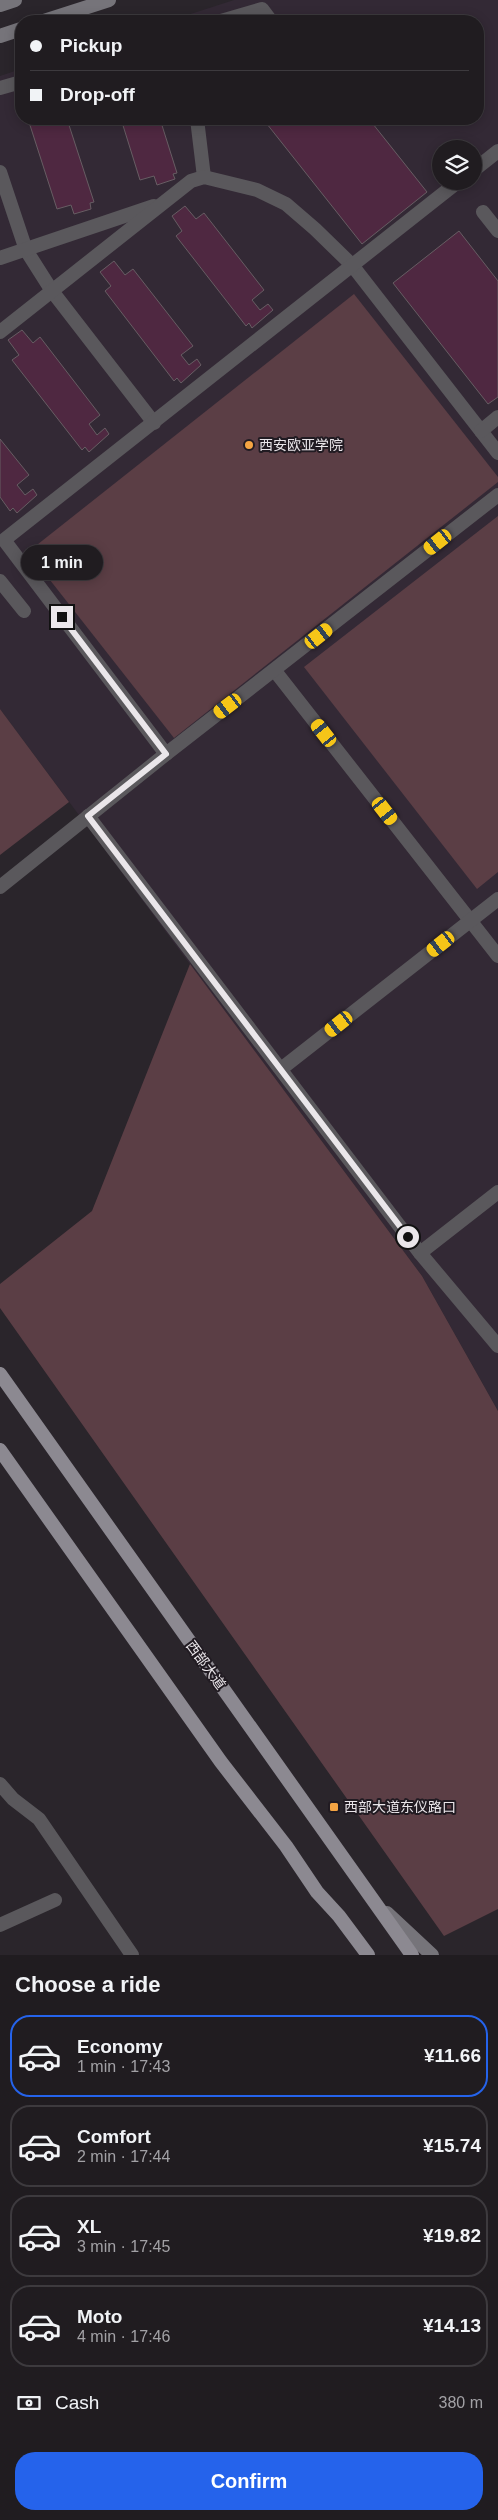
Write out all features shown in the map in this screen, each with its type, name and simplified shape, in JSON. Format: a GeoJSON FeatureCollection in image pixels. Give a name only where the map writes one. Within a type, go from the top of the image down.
{"type":"FeatureCollection","features":[{"type":"Feature","properties":{"kind":"main road"},"geometry":{"type":"LineString","coordinates":[[0,5],[15,0]]}},
{"type":"Feature","properties":{"kind":"main road"},"geometry":{"type":"LineString","coordinates":[[63,15],[109,0]]}},
{"type":"Feature","properties":{"kind":"main road"},"geometry":{"type":"LineString","coordinates":[[0,36],[15,31]]}},
{"type":"Feature","properties":{"kind":"main road","name":"西部大道"},"geometry":{"type":"LineString","coordinates":[[0,1374],[377,1903],[412,1955]]}},
{"type":"Feature","properties":{"kind":"main road"},"geometry":{"type":"LineString","coordinates":[[0,1450],[221,1762],[286,1846],[317,1892],[341,1918],[368,1955]]}},
{"type":"Feature","properties":{"kind":"main road"},"geometry":{"type":"LineString","coordinates":[[377,1903],[432,1955]]}},
{"type":"Feature","properties":{"kind":"main road"},"geometry":{"type":"LineString","coordinates":[[341,1918],[360,1955]]}},
{"type":"Feature","properties":{"kind":"street"},"geometry":{"type":"LineString","coordinates":[[242,15],[262,9],[266,15]]}},
{"type":"Feature","properties":{"kind":"street"},"geometry":{"type":"LineString","coordinates":[[0,88],[15,84]]}},
{"type":"Feature","properties":{"kind":"street"},"geometry":{"type":"LineString","coordinates":[[198,125],[204,177]]}},
{"type":"Feature","properties":{"kind":"street"},"geometry":{"type":"LineString","coordinates":[[482,164],[498,151]]}},
{"type":"Feature","properties":{"kind":"street"},"geometry":{"type":"LineString","coordinates":[[0,172],[26,250],[52,291],[154,423]]}},
{"type":"Feature","properties":{"kind":"street"},"geometry":{"type":"LineString","coordinates":[[0,332],[191,181],[204,177],[257,190],[286,204],[315,229],[352,265],[498,452]]}},
{"type":"Feature","properties":{"kind":"street"},"geometry":{"type":"LineString","coordinates":[[166,754],[1,540],[154,423],[448,190]]}},
{"type":"Feature","properties":{"kind":"street"},"geometry":{"type":"LineString","coordinates":[[0,258],[164,202]]}},
{"type":"Feature","properties":{"kind":"street"},"geometry":{"type":"LineString","coordinates":[[483,212],[498,231]]}},
{"type":"Feature","properties":{"kind":"street"},"geometry":{"type":"LineString","coordinates":[[481,431],[498,417]]}},
{"type":"Feature","properties":{"kind":"street"},"geometry":{"type":"LineString","coordinates":[[0,887],[166,754],[275,671],[498,495]]}},
{"type":"Feature","properties":{"kind":"street"},"geometry":{"type":"LineString","coordinates":[[0,581],[24,611]]}},
{"type":"Feature","properties":{"kind":"street"},"geometry":{"type":"LineString","coordinates":[[275,671],[498,956]]}},
{"type":"Feature","properties":{"kind":"street"},"geometry":{"type":"LineString","coordinates":[[88,816],[420,1253],[498,1346]]}},
{"type":"Feature","properties":{"kind":"street"},"geometry":{"type":"LineString","coordinates":[[281,1069],[498,899]]}},
{"type":"Feature","properties":{"kind":"street"},"geometry":{"type":"LineString","coordinates":[[420,1253],[498,1192]]}},
{"type":"Feature","properties":{"kind":"street"},"geometry":{"type":"LineString","coordinates":[[0,1784],[13,1798],[39,1819],[132,1955]]}},
{"type":"Feature","properties":{"kind":"street"},"geometry":{"type":"LineString","coordinates":[[0,1925],[55,1900]]}},
{"type":"Feature","properties":{"kind":"shaded area","name":"西安欧亚学院"},"geometry":{"type":"Polygon","coordinates":[[[234,0],[498,0],[498,1411],[422,1276],[0,709],[0,76],[15,71],[15,125],[484,125],[484,15],[188,15],[234,0]]]}},
{"type":"Feature","properties":{"kind":"shaded area"},"geometry":{"type":"Polygon","coordinates":[[[354,294],[498,477],[498,482],[174,738],[28,552],[354,294]]]}},
{"type":"Feature","properties":{"kind":"shaded area"},"geometry":{"type":"Polygon","coordinates":[[[498,516],[498,872],[477,889],[304,667],[498,516]]]}},
{"type":"Feature","properties":{"kind":"shaded area"},"geometry":{"type":"Polygon","coordinates":[[[0,709],[69,802],[0,855],[0,709]]]}},
{"type":"Feature","properties":{"kind":"shaded area"},"geometry":{"type":"Polygon","coordinates":[[[190,964],[422,1276],[498,1411],[498,1909],[444,1936],[0,1308],[0,1284],[92,1211],[190,964]]]}},
{"type":"Feature","properties":{"kind":"building"},"geometry":{"type":"Polygon","coordinates":[[[30,125],[69,125],[94,202],[90,203],[91,209],[74,214],[71,205],[57,209],[30,125]]]}},
{"type":"Feature","properties":{"kind":"building"},"geometry":{"type":"Polygon","coordinates":[[[123,125],[162,125],[177,173],[173,174],[175,179],[157,185],[154,176],[140,180],[123,125]]]}},
{"type":"Feature","properties":{"kind":"building"},"geometry":{"type":"Polygon","coordinates":[[[268,125],[374,125],[427,192],[362,244],[268,125]]]}},
{"type":"Feature","properties":{"kind":"building"},"geometry":{"type":"Polygon","coordinates":[[[185,206],[196,219],[204,213],[264,290],[252,300],[260,310],[268,304],[273,310],[252,328],[249,323],[246,326],[176,236],[182,231],[172,216],[185,206]]]}},
{"type":"Feature","properties":{"kind":"building"},"geometry":{"type":"Polygon","coordinates":[[[459,231],[498,281],[498,397],[488,404],[393,283],[459,231]]]}},
{"type":"Feature","properties":{"kind":"building"},"geometry":{"type":"Polygon","coordinates":[[[114,261],[125,275],[133,269],[193,346],[181,355],[189,365],[197,359],[201,365],[181,383],[177,378],[174,381],[105,291],[111,286],[100,272],[114,261]]]}},
{"type":"Feature","properties":{"kind":"building"},"geometry":{"type":"Polygon","coordinates":[[[22,330],[33,343],[40,337],[100,415],[89,424],[97,435],[105,428],[109,434],[89,452],[85,447],[82,450],[12,360],[19,355],[8,340],[22,330]]]}},
{"type":"Feature","properties":{"kind":"building"},"geometry":{"type":"Polygon","coordinates":[[[0,439],[29,475],[17,485],[25,495],[33,489],[37,495],[17,513],[13,508],[10,511],[0,497],[0,439]]]}},
{"type":"Feature","properties":{"kind":"place","name":"西安欧亚学院"},"geometry":{"type":"Point","coordinates":[249,445]}},
{"type":"Feature","properties":{"kind":"place","name":"西部大道东仪路口"},"geometry":{"type":"Point","coordinates":[334,1807]}},
{"type":"Feature","properties":{"kind":"route"},"geometry":{"type":"LineString","coordinates":[[62,617],[166,754],[88,816],[408,1237]]}}]}
